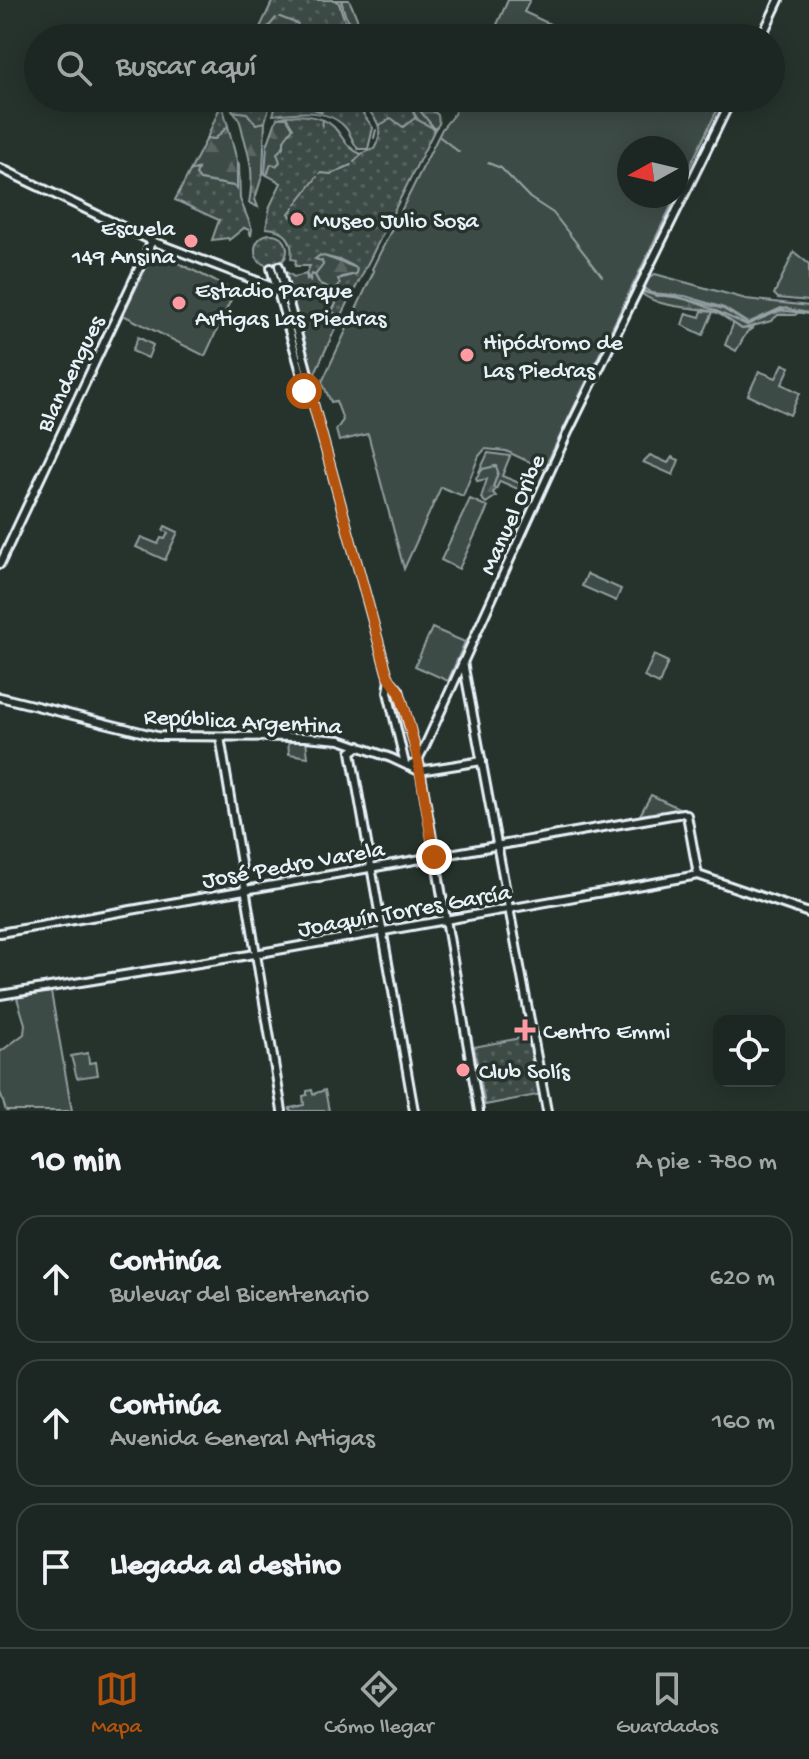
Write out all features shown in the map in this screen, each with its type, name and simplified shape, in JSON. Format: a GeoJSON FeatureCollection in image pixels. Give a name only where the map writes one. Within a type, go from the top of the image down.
{"type":"FeatureCollection","features":[{"type":"Feature","properties":{"kind":"street"},"geometry":{"type":"LineString","coordinates":[[768,24],[779,0]]}},
{"type":"Feature","properties":{"kind":"street","name":"Manuel Oribe"},"geometry":{"type":"LineString","coordinates":[[416,756],[425,746],[568,432],[725,112]]}},
{"type":"Feature","properties":{"kind":"street"},"geometry":{"type":"LineString","coordinates":[[0,168],[152,241],[283,291]]}},
{"type":"Feature","properties":{"kind":"street","name":"Blandengues"},"geometry":{"type":"LineString","coordinates":[[0,564],[152,241]]}},
{"type":"Feature","properties":{"kind":"street"},"geometry":{"type":"LineString","coordinates":[[275,267],[306,378],[315,385],[310,392]]}},
{"type":"Feature","properties":{"kind":"street"},"geometry":{"type":"LineString","coordinates":[[306,378],[301,389],[310,392]]}},
{"type":"Feature","properties":{"kind":"street"},"geometry":{"type":"LineString","coordinates":[[310,392],[390,680],[390,702],[404,763],[414,765],[416,756]]}},
{"type":"Feature","properties":{"kind":"street"},"geometry":{"type":"LineString","coordinates":[[463,662],[547,1111]]}},
{"type":"Feature","properties":{"kind":"street"},"geometry":{"type":"LineString","coordinates":[[390,680],[399,690],[416,756],[479,1111]]}},
{"type":"Feature","properties":{"kind":"street","name":"República Argentina"},"geometry":{"type":"LineString","coordinates":[[0,697],[142,734],[183,738],[305,737],[346,742],[419,771]]}},
{"type":"Feature","properties":{"kind":"street"},"geometry":{"type":"LineString","coordinates":[[390,702],[401,699]]}},
{"type":"Feature","properties":{"kind":"street"},"geometry":{"type":"LineString","coordinates":[[220,737],[282,1111]]}},
{"type":"Feature","properties":{"kind":"street"},"geometry":{"type":"LineString","coordinates":[[346,742],[351,752],[414,1111]]}},
{"type":"Feature","properties":{"kind":"street"},"geometry":{"type":"LineString","coordinates":[[351,752],[359,746]]}},
{"type":"Feature","properties":{"kind":"street"},"geometry":{"type":"LineString","coordinates":[[391,758],[410,750],[416,756]]}},
{"type":"Feature","properties":{"kind":"street"},"geometry":{"type":"LineString","coordinates":[[419,771],[482,761]]}},
{"type":"Feature","properties":{"kind":"street","name":"José Pedro Varela"},"geometry":{"type":"LineString","coordinates":[[0,933],[683,813],[687,815],[698,875]]}},
{"type":"Feature","properties":{"kind":"street","name":"Joaquín Torres García"},"geometry":{"type":"LineString","coordinates":[[0,995],[383,932],[698,875],[809,913]]}},
{"type":"Feature","properties":{"kind":"green space"},"geometry":{"type":"Polygon","coordinates":[[[273,0],[341,0],[352,24],[262,24],[273,0]]]}},
{"type":"Feature","properties":{"kind":"green space"},"geometry":{"type":"Polygon","coordinates":[[[341,0],[349,0],[359,24],[352,24],[341,0]]]}},
{"type":"Feature","properties":{"kind":"green space"},"geometry":{"type":"Polygon","coordinates":[[[508,0],[530,0],[524,12],[550,24],[497,24],[508,0]]]}},
{"type":"Feature","properties":{"kind":"green space"},"geometry":{"type":"Polygon","coordinates":[[[218,112],[224,112],[228,126],[215,139],[207,138],[218,112]]]}},
{"type":"Feature","properties":{"kind":"green space"},"geometry":{"type":"Polygon","coordinates":[[[234,112],[247,113],[256,124],[265,122],[263,173],[255,199],[258,207],[249,203],[250,160],[234,112]]]}},
{"type":"Feature","properties":{"kind":"green space"},"geometry":{"type":"Polygon","coordinates":[[[240,112],[268,112],[265,122],[256,124],[247,113],[240,112]]]}},
{"type":"Feature","properties":{"kind":"green space"},"geometry":{"type":"Polygon","coordinates":[[[274,112],[362,112],[373,128],[368,149],[358,149],[344,126],[329,116],[310,113],[273,115],[274,112]]]}},
{"type":"Feature","properties":{"kind":"green space"},"geometry":{"type":"Polygon","coordinates":[[[370,112],[413,112],[416,119],[435,129],[337,325],[334,323],[337,315],[332,311],[336,304],[335,290],[340,284],[338,279],[356,274],[357,268],[320,255],[315,259],[322,261],[323,265],[315,275],[311,274],[310,280],[306,274],[310,266],[295,266],[296,260],[291,259],[287,237],[266,228],[270,206],[281,183],[267,175],[271,164],[276,166],[280,162],[277,153],[284,147],[284,140],[293,128],[287,118],[277,118],[299,115],[322,119],[361,154],[374,149],[378,140],[379,127],[370,112]]]}},
{"type":"Feature","properties":{"kind":"green space"},"geometry":{"type":"Polygon","coordinates":[[[414,112],[434,112],[439,124],[435,129],[417,119],[414,112]]]}},
{"type":"Feature","properties":{"kind":"green space","name":"Hipódromo de Las Piedras"},"geometry":{"type":"Polygon","coordinates":[[[455,112],[716,112],[689,168],[689,136],[617,136],[617,208],[670,208],[544,469],[506,451],[485,449],[479,456],[463,496],[441,487],[404,569],[368,434],[339,441],[336,430],[343,420],[336,401],[331,402],[322,382],[374,271],[372,269],[442,129],[455,112]]]}},
{"type":"Feature","properties":{"kind":"green space"},"geometry":{"type":"Polygon","coordinates":[[[277,118],[287,118],[293,128],[280,152],[280,162],[276,166],[271,165],[267,175],[267,146],[277,118]]]}},
{"type":"Feature","properties":{"kind":"green space"},"geometry":{"type":"Polygon","coordinates":[[[228,126],[237,161],[237,190],[233,186],[200,180],[196,175],[197,169],[190,171],[207,138],[215,139],[228,126]]]}},
{"type":"Feature","properties":{"kind":"green space"},"geometry":{"type":"Polygon","coordinates":[[[237,161],[240,199],[252,229],[251,236],[249,230],[244,228],[229,240],[212,240],[219,220],[175,200],[190,171],[198,169],[196,175],[200,180],[237,189],[237,161]]]}},
{"type":"Feature","properties":{"kind":"green space"},"geometry":{"type":"Polygon","coordinates":[[[271,234],[282,239],[287,250],[282,261],[271,266],[260,261],[255,250],[260,239],[271,234]]]}},
{"type":"Feature","properties":{"kind":"green space","name":"Estadio Parque Artigas Las Piedras"},"geometry":{"type":"Polygon","coordinates":[[[154,251],[235,291],[205,356],[123,315],[154,251]]]}},
{"type":"Feature","properties":{"kind":"green space"},"geometry":{"type":"Polygon","coordinates":[[[794,252],[809,264],[809,301],[778,298],[774,294],[794,252]]]}},
{"type":"Feature","properties":{"kind":"green space"},"geometry":{"type":"Polygon","coordinates":[[[321,255],[357,268],[356,274],[341,277],[335,290],[320,284],[315,275],[323,264],[314,259],[321,255]]]}},
{"type":"Feature","properties":{"kind":"green space"},"geometry":{"type":"Polygon","coordinates":[[[282,272],[294,277],[306,274],[307,279],[310,274],[315,275],[320,284],[335,290],[336,304],[332,310],[337,315],[334,323],[337,325],[314,375],[309,372],[312,370],[302,336],[299,336],[301,331],[291,295],[288,294],[286,276],[282,272]]]}},
{"type":"Feature","properties":{"kind":"green space"},"geometry":{"type":"Polygon","coordinates":[[[655,274],[746,299],[809,306],[809,313],[781,308],[748,323],[724,308],[685,296],[651,293],[644,287],[649,277],[655,274]]]}},
{"type":"Feature","properties":{"kind":"green space"},"geometry":{"type":"Polygon","coordinates":[[[642,290],[656,296],[671,295],[723,309],[748,324],[786,308],[799,312],[795,315],[778,315],[771,321],[742,329],[715,312],[657,302],[641,293],[642,290]]]}},
{"type":"Feature","properties":{"kind":"green space"},"geometry":{"type":"Polygon","coordinates":[[[702,311],[713,312],[703,335],[682,325],[686,313],[700,317],[702,311]]]}},
{"type":"Feature","properties":{"kind":"green space"},"geometry":{"type":"Polygon","coordinates":[[[734,322],[742,329],[753,328],[747,332],[736,351],[725,345],[734,322]]]}},
{"type":"Feature","properties":{"kind":"green space"},"geometry":{"type":"Polygon","coordinates":[[[138,337],[153,345],[148,358],[132,351],[138,337]]]}},
{"type":"Feature","properties":{"kind":"green space"},"geometry":{"type":"Polygon","coordinates":[[[783,364],[790,367],[782,384],[800,393],[790,415],[748,395],[759,371],[776,378],[783,364]]]}},
{"type":"Feature","properties":{"kind":"green space"},"geometry":{"type":"Polygon","coordinates":[[[488,453],[510,456],[502,476],[539,491],[536,497],[500,481],[496,489],[493,487],[498,472],[495,466],[479,472],[488,453]]]}},
{"type":"Feature","properties":{"kind":"green space"},"geometry":{"type":"Polygon","coordinates":[[[650,455],[668,463],[672,457],[679,460],[673,475],[643,462],[650,455]]]}},
{"type":"Feature","properties":{"kind":"green space"},"geometry":{"type":"Polygon","coordinates":[[[496,466],[498,472],[493,493],[496,496],[486,503],[481,498],[487,479],[477,481],[476,478],[483,469],[496,466]]]}},
{"type":"Feature","properties":{"kind":"green space"},"geometry":{"type":"Polygon","coordinates":[[[470,499],[488,507],[459,569],[441,560],[470,499]]]}},
{"type":"Feature","properties":{"kind":"green space"},"geometry":{"type":"Polygon","coordinates":[[[165,526],[178,532],[165,560],[136,547],[141,537],[158,544],[161,538],[165,539],[168,533],[163,530],[165,526]]]}},
{"type":"Feature","properties":{"kind":"green space"},"geometry":{"type":"Polygon","coordinates":[[[587,574],[621,589],[616,601],[582,586],[587,574]]]}},
{"type":"Feature","properties":{"kind":"green space"},"geometry":{"type":"Polygon","coordinates":[[[432,628],[465,642],[448,681],[415,666],[432,628]]]}},
{"type":"Feature","properties":{"kind":"green space"},"geometry":{"type":"Polygon","coordinates":[[[654,655],[668,662],[659,684],[644,677],[654,655]]]}},
{"type":"Feature","properties":{"kind":"green space"},"geometry":{"type":"Polygon","coordinates":[[[288,739],[306,740],[308,757],[289,754],[288,739]]]}},
{"type":"Feature","properties":{"kind":"green space"},"geometry":{"type":"Polygon","coordinates":[[[651,795],[681,809],[640,815],[651,795]]]}},
{"type":"Feature","properties":{"kind":"green space"},"geometry":{"type":"Polygon","coordinates":[[[51,992],[72,1111],[6,1111],[0,1092],[0,1052],[24,1034],[25,1024],[17,998],[51,992]]]}},
{"type":"Feature","properties":{"kind":"green space"},"geometry":{"type":"Polygon","coordinates":[[[531,1036],[542,1094],[485,1105],[474,1047],[531,1036]]]}},
{"type":"Feature","properties":{"kind":"green space"},"geometry":{"type":"Polygon","coordinates":[[[88,1053],[89,1063],[96,1062],[98,1075],[77,1078],[71,1056],[88,1053]]]}},
{"type":"Feature","properties":{"kind":"green space"},"geometry":{"type":"Polygon","coordinates":[[[312,1090],[313,1094],[325,1090],[329,1111],[290,1111],[290,1108],[304,1105],[303,1096],[312,1090]]]}},
{"type":"Feature","properties":{"kind":"waterway"},"geometry":{"type":"LineString","coordinates":[[334,0],[339,3],[346,24]]}},
{"type":"Feature","properties":{"kind":"waterway"},"geometry":{"type":"LineString","coordinates":[[280,17],[298,24]]}},
{"type":"Feature","properties":{"kind":"waterway"},"geometry":{"type":"LineString","coordinates":[[271,24],[276,18]]}},
{"type":"Feature","properties":{"kind":"waterway"},"geometry":{"type":"LineString","coordinates":[[421,112],[434,128]]}},
{"type":"Feature","properties":{"kind":"waterway"},"geometry":{"type":"LineString","coordinates":[[379,126],[391,118],[403,127],[415,118]]}},
{"type":"Feature","properties":{"kind":"waterway"},"geometry":{"type":"LineString","coordinates":[[322,127],[323,120]]}},
{"type":"Feature","properties":{"kind":"waterway"},"geometry":{"type":"LineString","coordinates":[[374,138],[376,130]]}},
{"type":"Feature","properties":{"kind":"waterway"},"geometry":{"type":"LineString","coordinates":[[440,137],[459,152]]}},
{"type":"Feature","properties":{"kind":"waterway"},"geometry":{"type":"LineString","coordinates":[[354,162],[362,154]]}},
{"type":"Feature","properties":{"kind":"waterway"},"geometry":{"type":"LineString","coordinates":[[488,163],[501,168],[530,198],[553,213],[602,276]]}},
{"type":"Feature","properties":{"kind":"waterway"},"geometry":{"type":"LineString","coordinates":[[320,173],[331,174],[351,165]]}},
{"type":"Feature","properties":{"kind":"waterway"},"geometry":{"type":"LineString","coordinates":[[296,204],[317,177]]}},
{"type":"Feature","properties":{"kind":"waterway"},"geometry":{"type":"LineString","coordinates":[[290,212],[294,207]]}},
{"type":"Feature","properties":{"kind":"waterway"},"geometry":{"type":"LineString","coordinates":[[289,213],[291,217]]}},
{"type":"Feature","properties":{"kind":"waterway"},"geometry":{"type":"LineString","coordinates":[[641,291],[689,300],[747,325],[780,310],[809,314]]}},
{"type":"Feature","properties":{"kind":"place","name":"Museo Julio Sosa"},"geometry":{"type":"Point","coordinates":[297,219]}},
{"type":"Feature","properties":{"kind":"place","name":"Escuela 149 Ansina"},"geometry":{"type":"Point","coordinates":[191,241]}},
{"type":"Feature","properties":{"kind":"place","name":"Estadio Parque Artigas Las Piedras"},"geometry":{"type":"Point","coordinates":[179,303]}},
{"type":"Feature","properties":{"kind":"place","name":"Hipódromo de Las Piedras"},"geometry":{"type":"Point","coordinates":[467,355]}},
{"type":"Feature","properties":{"kind":"place","name":"Centro Emmi"},"geometry":{"type":"Point","coordinates":[525,1030]}},
{"type":"Feature","properties":{"kind":"place","name":"Club Solís"},"geometry":{"type":"Point","coordinates":[463,1070]}},
{"type":"Feature","properties":{"kind":"route"},"geometry":{"type":"LineString","coordinates":[[304,391],[310,392],[387,673],[399,690],[418,757],[434,857]]}}]}
